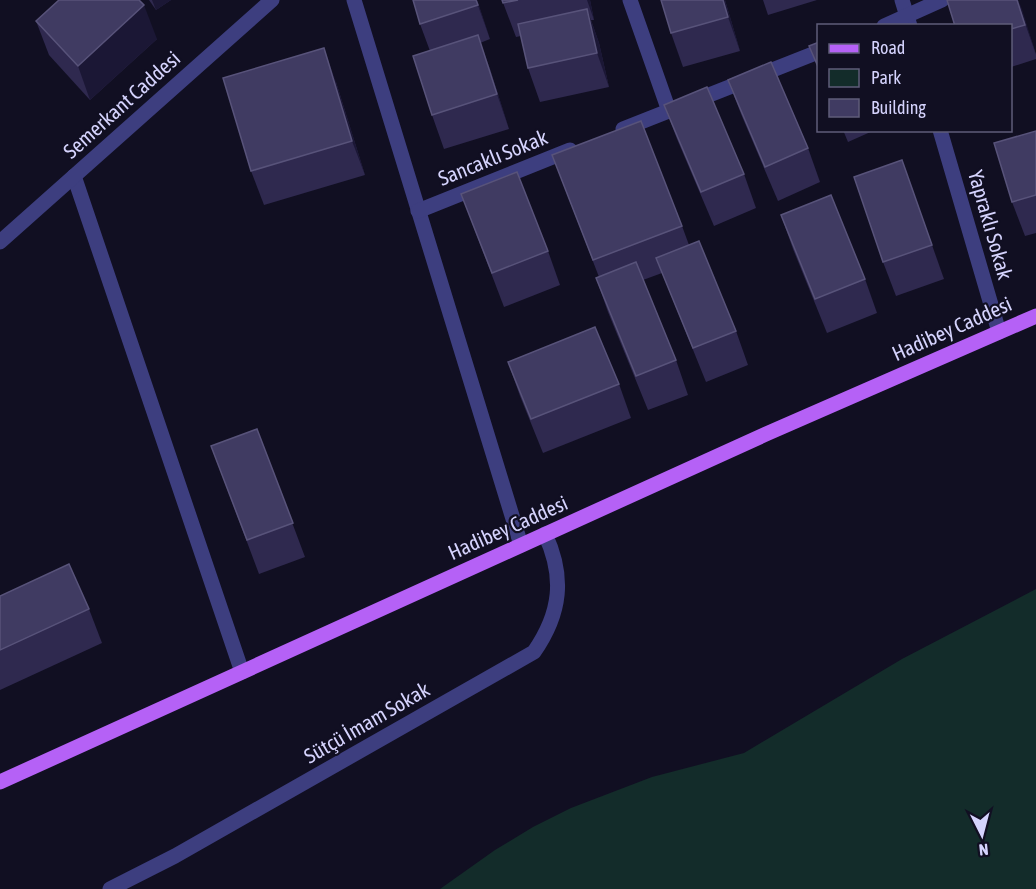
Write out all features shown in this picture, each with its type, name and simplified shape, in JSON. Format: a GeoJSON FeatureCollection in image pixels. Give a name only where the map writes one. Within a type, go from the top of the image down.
{"type":"FeatureCollection","features":[{"type":"Feature","properties":{"kind":"main road","name":"Hadibey Caddesi"},"geometry":{"type":"LineString","coordinates":[[0,782],[545,534],[1036,316]]}},
{"type":"Feature","properties":{"kind":"street","name":"Semerkant Caddesi"},"geometry":{"type":"LineString","coordinates":[[0,242],[272,0]]}},
{"type":"Feature","properties":{"kind":"street"},"geometry":{"type":"LineString","coordinates":[[354,0],[521,545]]}},
{"type":"Feature","properties":{"kind":"street"},"geometry":{"type":"LineString","coordinates":[[630,0],[669,111]]}},
{"type":"Feature","properties":{"kind":"street"},"geometry":{"type":"LineString","coordinates":[[902,0],[908,21],[942,0]]}},
{"type":"Feature","properties":{"kind":"street"},"geometry":{"type":"LineString","coordinates":[[614,133],[817,53]]}},
{"type":"Feature","properties":{"kind":"street","name":"Yapraklı Sokak"},"geometry":{"type":"LineString","coordinates":[[941,132],[999,332]]}},
{"type":"Feature","properties":{"kind":"street","name":"Sancaklı Sokak"},"geometry":{"type":"LineString","coordinates":[[418,211],[581,146]]}},
{"type":"Feature","properties":{"kind":"street"},"geometry":{"type":"LineString","coordinates":[[74,176],[242,672]]}},
{"type":"Feature","properties":{"kind":"street","name":"Sütçü İmam Sokak"},"geometry":{"type":"LineString","coordinates":[[110,889],[175,856],[534,652],[553,617],[557,598],[556,565],[545,534]]}},
{"type":"Feature","properties":{"kind":"green space"},"geometry":{"type":"Polygon","coordinates":[[[1036,589],[1036,889],[440,889],[495,850],[571,808],[652,777],[744,753],[902,659],[1036,589]]]}},
{"type":"Feature","properties":{"kind":"building"},"geometry":{"type":"Polygon","coordinates":[[[59,0],[139,0],[144,5],[78,66],[36,21],[59,0]]]}},
{"type":"Feature","properties":{"kind":"building"},"geometry":{"type":"Polygon","coordinates":[[[413,0],[476,0],[478,5],[420,24],[413,0]]]}},
{"type":"Feature","properties":{"kind":"building"},"geometry":{"type":"Polygon","coordinates":[[[502,0],[518,0],[503,3],[502,0]]]}},
{"type":"Feature","properties":{"kind":"building"},"geometry":{"type":"Polygon","coordinates":[[[661,0],[723,0],[728,17],[671,33],[661,0]]]}},
{"type":"Feature","properties":{"kind":"building"},"geometry":{"type":"Polygon","coordinates":[[[947,0],[1017,0],[1025,25],[1012,29],[1012,24],[954,24],[947,0]]]}},
{"type":"Feature","properties":{"kind":"building"},"geometry":{"type":"Polygon","coordinates":[[[587,9],[597,53],[528,68],[518,24],[587,9]]]}},
{"type":"Feature","properties":{"kind":"building"},"geometry":{"type":"Polygon","coordinates":[[[478,35],[497,94],[432,115],[413,56],[478,35]]]}},
{"type":"Feature","properties":{"kind":"building"},"geometry":{"type":"Polygon","coordinates":[[[817,43],[817,64],[809,46],[817,43]]]}},
{"type":"Feature","properties":{"kind":"building"},"geometry":{"type":"Polygon","coordinates":[[[324,48],[352,141],[251,171],[223,78],[324,48]]]}},
{"type":"Feature","properties":{"kind":"building"},"geometry":{"type":"Polygon","coordinates":[[[771,62],[808,148],[765,167],[728,80],[771,62]]]}},
{"type":"Feature","properties":{"kind":"building"},"geometry":{"type":"Polygon","coordinates":[[[707,87],[744,174],[701,192],[664,105],[707,87]]]}},
{"type":"Feature","properties":{"kind":"building"},"geometry":{"type":"Polygon","coordinates":[[[641,121],[682,226],[593,260],[552,155],[641,121]]]}},
{"type":"Feature","properties":{"kind":"building"},"geometry":{"type":"Polygon","coordinates":[[[1036,131],[1036,195],[1012,202],[994,143],[1036,131]]]}},
{"type":"Feature","properties":{"kind":"building"},"geometry":{"type":"Polygon","coordinates":[[[902,160],[932,245],[883,262],[854,177],[902,160]]]}},
{"type":"Feature","properties":{"kind":"building"},"geometry":{"type":"Polygon","coordinates":[[[517,172],[548,251],[492,273],[461,194],[517,172]]]}},
{"type":"Feature","properties":{"kind":"building"},"geometry":{"type":"Polygon","coordinates":[[[831,195],[865,279],[815,299],[781,215],[831,195]]]}},
{"type":"Feature","properties":{"kind":"building"},"geometry":{"type":"Polygon","coordinates":[[[699,241],[736,331],[693,348],[656,258],[699,241]]]}},
{"type":"Feature","properties":{"kind":"building"},"geometry":{"type":"Polygon","coordinates":[[[636,262],[676,360],[636,376],[596,278],[636,262]]]}},
{"type":"Feature","properties":{"kind":"building"},"geometry":{"type":"Polygon","coordinates":[[[595,327],[619,384],[531,419],[508,362],[595,327]]]}},
{"type":"Feature","properties":{"kind":"building"},"geometry":{"type":"Polygon","coordinates":[[[257,429],[293,523],[247,540],[211,446],[257,429]]]}},
{"type":"Feature","properties":{"kind":"building"},"geometry":{"type":"Polygon","coordinates":[[[69,564],[89,609],[0,650],[0,596],[69,564]]]}}]}
